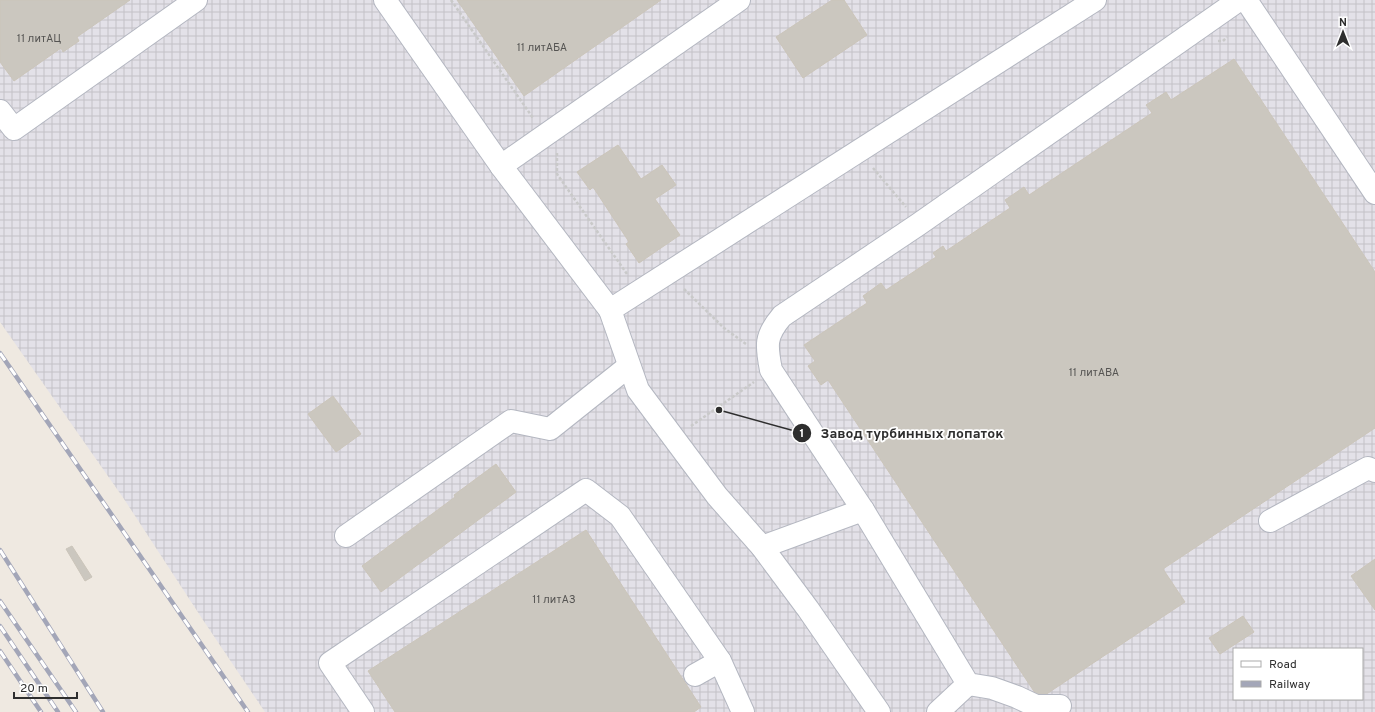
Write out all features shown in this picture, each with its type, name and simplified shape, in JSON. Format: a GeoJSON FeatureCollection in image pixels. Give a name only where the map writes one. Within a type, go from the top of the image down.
{"type":"FeatureCollection","features":[{"type":"Feature","properties":{"kind":"lane"},"geometry":{"type":"LineString","coordinates":[[0,111],[14,129],[196,0]]}},
{"type":"Feature","properties":{"kind":"lane"},"geometry":{"type":"LineString","coordinates":[[385,0],[501,166],[610,310],[638,390],[717,496],[762,547],[808,609],[879,712]]}},
{"type":"Feature","properties":{"kind":"lane"},"geometry":{"type":"LineString","coordinates":[[501,166],[739,0]]}},
{"type":"Feature","properties":{"kind":"lane"},"geometry":{"type":"LineString","coordinates":[[610,310],[1095,0]]}},
{"type":"Feature","properties":{"kind":"lane"},"geometry":{"type":"LineString","coordinates":[[1060,706],[1036,706],[992,688],[968,684],[863,510],[771,370],[767,345],[769,335],[782,316],[919,224],[1239,0]]}},
{"type":"Feature","properties":{"kind":"lane"},"geometry":{"type":"LineString","coordinates":[[1246,0],[1375,194]]}},
{"type":"Feature","properties":{"kind":"lane"},"geometry":{"type":"LineString","coordinates":[[346,536],[511,421],[550,429],[630,366]]}},
{"type":"Feature","properties":{"kind":"lane"},"geometry":{"type":"LineString","coordinates":[[1270,521],[1368,468],[1375,471]]}},
{"type":"Feature","properties":{"kind":"lane"},"geometry":{"type":"LineString","coordinates":[[363,712],[330,664],[586,490],[620,516],[720,661],[743,712]]}},
{"type":"Feature","properties":{"kind":"lane"},"geometry":{"type":"LineString","coordinates":[[762,547],[863,510]]}},
{"type":"Feature","properties":{"kind":"lane"},"geometry":{"type":"LineString","coordinates":[[696,675],[720,661]]}},
{"type":"Feature","properties":{"kind":"lane"},"geometry":{"type":"LineString","coordinates":[[938,712],[968,684]]}},
{"type":"Feature","properties":{"kind":"path"},"geometry":{"type":"LineString","coordinates":[[451,0],[558,154],[558,174],[628,277],[633,273]]}},
{"type":"Feature","properties":{"kind":"path"},"geometry":{"type":"LineString","coordinates":[[861,149],[871,165],[919,224]]}},
{"type":"Feature","properties":{"kind":"path"},"geometry":{"type":"LineString","coordinates":[[674,438],[771,370]]}},
{"type":"Feature","properties":{"kind":"shaded area"},"geometry":{"type":"Polygon","coordinates":[[[0,0],[1375,0],[1375,712],[265,712],[124,499],[0,322],[0,0]]]}},
{"type":"Feature","properties":{"kind":"building"},"geometry":{"type":"Polygon","coordinates":[[[0,0],[130,0],[77,37],[79,41],[63,52],[61,48],[14,81],[0,62],[0,0]]]}},
{"type":"Feature","properties":{"kind":"building"},"geometry":{"type":"Polygon","coordinates":[[[457,0],[661,0],[524,96],[457,0]]]}},
{"type":"Feature","properties":{"kind":"building"},"geometry":{"type":"Polygon","coordinates":[[[832,0],[844,0],[867,35],[803,78],[776,37],[832,0]]]}},
{"type":"Feature","properties":{"kind":"building"},"geometry":{"type":"Polygon","coordinates":[[[1234,59],[1375,272],[1375,428],[1163,569],[1185,602],[1039,699],[828,380],[821,385],[808,366],[815,361],[804,345],[867,303],[863,296],[881,283],[886,290],[936,257],[933,253],[943,246],[946,251],[1010,208],[1005,200],[1024,187],[1029,195],[1152,113],[1146,105],[1166,92],[1171,100],[1234,59]]]}},
{"type":"Feature","properties":{"kind":"building"},"geometry":{"type":"Polygon","coordinates":[[[618,145],[641,179],[662,165],[676,185],[655,199],[680,235],[639,263],[626,244],[629,242],[593,187],[590,190],[577,172],[618,145]]]}},
{"type":"Feature","properties":{"kind":"building"},"geometry":{"type":"Polygon","coordinates":[[[333,396],[361,434],[336,452],[308,414],[333,396]]]}},
{"type":"Feature","properties":{"kind":"building"},"geometry":{"type":"Polygon","coordinates":[[[496,464],[516,492],[381,592],[362,566],[455,497],[454,495],[496,464]]]}},
{"type":"Feature","properties":{"kind":"building"},"geometry":{"type":"Polygon","coordinates":[[[586,530],[701,707],[694,712],[395,712],[368,671],[586,530]]]}},
{"type":"Feature","properties":{"kind":"building"},"geometry":{"type":"Polygon","coordinates":[[[72,546],[92,577],[85,581],[66,549],[72,546]]]}},
{"type":"Feature","properties":{"kind":"building"},"geometry":{"type":"Polygon","coordinates":[[[1375,559],[1375,610],[1351,576],[1375,559]]]}},
{"type":"Feature","properties":{"kind":"building"},"geometry":{"type":"Polygon","coordinates":[[[1243,616],[1254,632],[1220,654],[1209,638],[1243,616]]]}},
{"type":"Feature","properties":{"kind":"railway"},"geometry":{"type":"LineString","coordinates":[[0,353],[248,712]]}},
{"type":"Feature","properties":{"kind":"railway"},"geometry":{"type":"LineString","coordinates":[[0,550],[103,712]]}},
{"type":"Feature","properties":{"kind":"railway"},"geometry":{"type":"LineString","coordinates":[[0,601],[76,712]]}},
{"type":"Feature","properties":{"kind":"railway"},"geometry":{"type":"LineString","coordinates":[[0,626],[58,712]]}},
{"type":"Feature","properties":{"kind":"railway"},"geometry":{"type":"LineString","coordinates":[[0,651],[41,712]]}},
{"type":"Feature","properties":{"kind":"place","name":"Завод турбинных лопаток"},"geometry":{"type":"Point","coordinates":[719,410]}}]}
